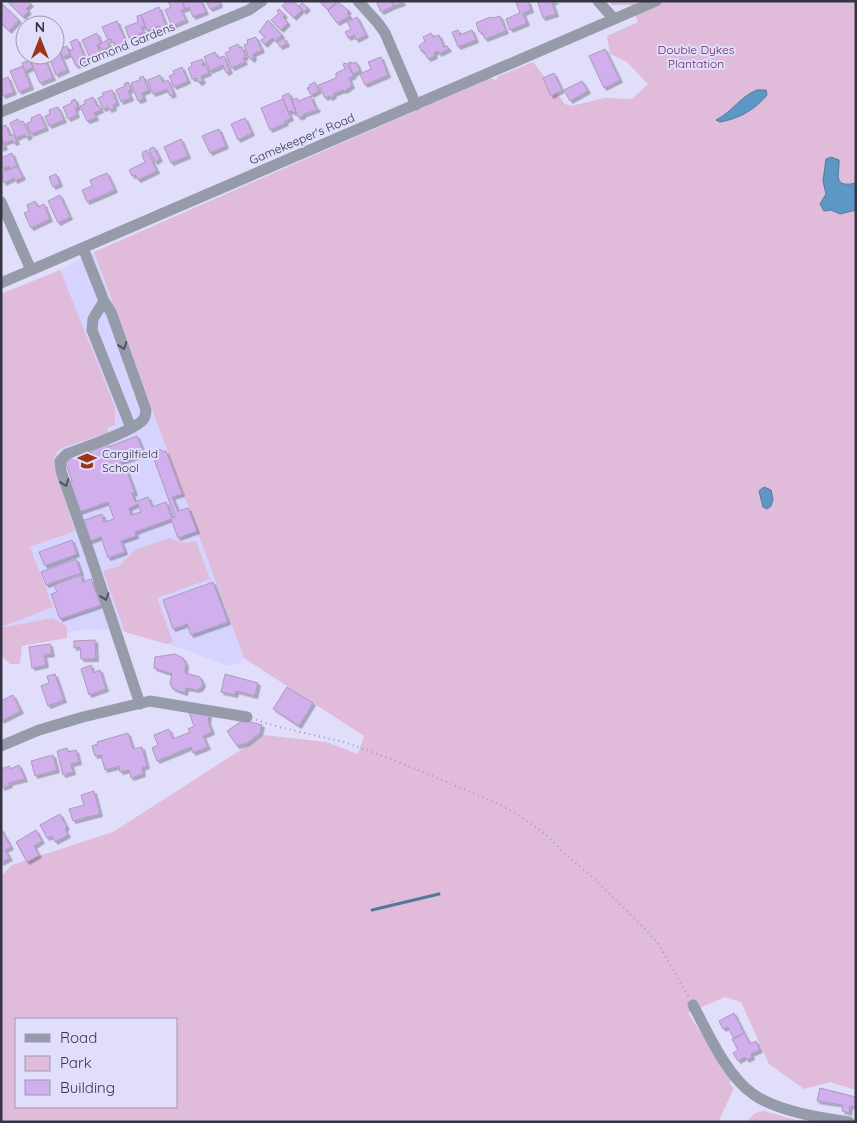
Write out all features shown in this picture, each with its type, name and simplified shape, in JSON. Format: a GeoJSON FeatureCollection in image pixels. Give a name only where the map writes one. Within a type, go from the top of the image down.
{"type":"FeatureCollection","features":[{"type":"Feature","properties":{"kind":"street","name":"Cramond Gardens"},"geometry":{"type":"LineString","coordinates":[[1,112],[249,10],[262,1]]}},
{"type":"Feature","properties":{"kind":"street"},"geometry":{"type":"LineString","coordinates":[[358,1],[385,33],[416,105]]}},
{"type":"Feature","properties":{"kind":"street"},"geometry":{"type":"LineString","coordinates":[[598,1],[614,20]]}},
{"type":"Feature","properties":{"kind":"street","name":"Gamekeeper's Road"},"geometry":{"type":"LineString","coordinates":[[1,283],[656,1]]}},
{"type":"Feature","properties":{"kind":"street"},"geometry":{"type":"LineString","coordinates":[[1,202],[31,270]]}},
{"type":"Feature","properties":{"kind":"street"},"geometry":{"type":"LineString","coordinates":[[83,248],[104,301],[111,312],[146,410],[144,420],[131,428],[67,454],[60,461],[61,471],[90,551],[140,704]]}},
{"type":"Feature","properties":{"kind":"street"},"geometry":{"type":"LineString","coordinates":[[104,301],[93,319],[92,330],[131,428]]}},
{"type":"Feature","properties":{"kind":"street"},"geometry":{"type":"LineString","coordinates":[[1,746],[48,727],[83,716],[156,701],[208,712],[221,712],[247,717]]}},
{"type":"Feature","properties":{"kind":"street"},"geometry":{"type":"LineString","coordinates":[[693,1005],[719,1053],[752,1094],[800,1113],[849,1122]]}},
{"type":"Feature","properties":{"kind":"path"},"geometry":{"type":"LineString","coordinates":[[247,717],[279,727],[344,742],[409,766],[499,804],[520,816],[544,834],[589,874],[658,944],[693,1005]]}},
{"type":"Feature","properties":{"kind":"path"},"geometry":{"type":"LineString","coordinates":[[392,901],[394,909]]}},
{"type":"Feature","properties":{"kind":"shaded area"},"geometry":{"type":"Polygon","coordinates":[[[757,90],[766,90],[767,95],[752,109],[727,121],[720,122],[716,120],[746,96],[757,90]]]}},
{"type":"Feature","properties":{"kind":"shaded area"},"geometry":{"type":"Polygon","coordinates":[[[831,157],[839,160],[838,178],[840,182],[843,184],[856,183],[856,210],[840,214],[831,210],[824,211],[820,204],[826,194],[823,181],[826,159],[831,157]]]}},
{"type":"Feature","properties":{"kind":"shaded area","name":"Cargilfield School"},"geometry":{"type":"Polygon","coordinates":[[[94,252],[244,658],[239,663],[227,666],[184,649],[122,631],[102,629],[86,629],[35,639],[1,642],[1,294],[60,270],[94,252]]]}},
{"type":"Feature","properties":{"kind":"shaded area"},"geometry":{"type":"Polygon","coordinates":[[[764,487],[771,490],[773,499],[771,506],[767,509],[763,507],[759,491],[764,487]]]}},
{"type":"Feature","properties":{"kind":"green space","name":"Double Dykes Plantation"},"geometry":{"type":"Polygon","coordinates":[[[609,1],[856,1],[856,1090],[830,1082],[804,1089],[769,1064],[741,1002],[725,997],[688,1013],[732,1081],[729,1083],[734,1088],[718,1122],[1,1122],[1,876],[12,865],[113,832],[264,735],[326,742],[358,754],[364,736],[244,658],[94,252],[490,78],[496,80],[499,76],[533,62],[565,104],[571,106],[605,98],[632,99],[648,84],[627,62],[610,54],[607,36],[638,22],[632,5],[612,5],[609,1]]]}},
{"type":"Feature","properties":{"kind":"green space"},"geometry":{"type":"Polygon","coordinates":[[[60,270],[115,407],[115,425],[107,428],[109,433],[64,447],[57,453],[54,461],[55,468],[75,531],[30,547],[53,607],[1,627],[1,294],[60,270]]]}},
{"type":"Feature","properties":{"kind":"green space"},"geometry":{"type":"Polygon","coordinates":[[[169,538],[185,543],[196,541],[210,579],[157,598],[173,642],[167,644],[125,632],[103,571],[119,566],[135,550],[169,538]]]}},
{"type":"Feature","properties":{"kind":"green space"},"geometry":{"type":"Polygon","coordinates":[[[52,618],[67,626],[67,638],[22,646],[20,664],[10,664],[1,655],[1,628],[52,618]]]}},
{"type":"Feature","properties":{"kind":"green space"},"geometry":{"type":"Polygon","coordinates":[[[764,1111],[803,1122],[749,1122],[749,1119],[755,1113],[764,1111]]]}},
{"type":"Feature","properties":{"kind":"building"},"geometry":{"type":"Polygon","coordinates":[[[7,1],[28,1],[31,4],[26,9],[29,11],[25,15],[21,15],[7,1]]]}},
{"type":"Feature","properties":{"kind":"building"},"geometry":{"type":"Polygon","coordinates":[[[168,1],[182,1],[185,9],[181,10],[186,20],[172,26],[165,10],[171,7],[168,1]]]}},
{"type":"Feature","properties":{"kind":"building"},"geometry":{"type":"Polygon","coordinates":[[[182,1],[201,1],[206,12],[193,17],[189,7],[185,9],[182,1]]]}},
{"type":"Feature","properties":{"kind":"building"},"geometry":{"type":"Polygon","coordinates":[[[206,1],[219,1],[220,5],[210,9],[206,1]]]}},
{"type":"Feature","properties":{"kind":"building"},"geometry":{"type":"Polygon","coordinates":[[[287,1],[293,1],[302,10],[294,18],[282,6],[287,1]]]}},
{"type":"Feature","properties":{"kind":"building"},"geometry":{"type":"Polygon","coordinates":[[[319,1],[337,1],[328,10],[319,1]]]}},
{"type":"Feature","properties":{"kind":"building"},"geometry":{"type":"Polygon","coordinates":[[[376,1],[391,1],[394,6],[381,12],[376,1]]]}},
{"type":"Feature","properties":{"kind":"building"},"geometry":{"type":"Polygon","coordinates":[[[391,1],[402,1],[403,3],[394,6],[391,1]]]}},
{"type":"Feature","properties":{"kind":"building"},"geometry":{"type":"Polygon","coordinates":[[[528,1],[531,10],[523,13],[527,23],[510,30],[506,19],[520,13],[516,2],[528,1]]]}},
{"type":"Feature","properties":{"kind":"building"},"geometry":{"type":"Polygon","coordinates":[[[539,1],[556,1],[552,3],[556,14],[543,18],[539,1]]]}},
{"type":"Feature","properties":{"kind":"building"},"geometry":{"type":"Polygon","coordinates":[[[338,2],[349,11],[347,13],[350,16],[337,23],[328,11],[338,2]]]}},
{"type":"Feature","properties":{"kind":"building"},"geometry":{"type":"Polygon","coordinates":[[[1,3],[15,16],[15,24],[9,31],[1,23],[1,3]]]}},
{"type":"Feature","properties":{"kind":"building"},"geometry":{"type":"Polygon","coordinates":[[[302,3],[308,8],[304,12],[299,6],[302,3]]]}},
{"type":"Feature","properties":{"kind":"building"},"geometry":{"type":"Polygon","coordinates":[[[159,7],[167,28],[161,30],[159,26],[147,31],[141,15],[159,7]]]}},
{"type":"Feature","properties":{"kind":"building"},"geometry":{"type":"Polygon","coordinates":[[[279,9],[285,15],[283,17],[288,23],[281,30],[271,20],[279,13],[277,11],[279,9]]]}},
{"type":"Feature","properties":{"kind":"building"},"geometry":{"type":"Polygon","coordinates":[[[141,15],[145,26],[141,27],[144,32],[139,34],[140,38],[138,40],[131,43],[125,27],[138,22],[137,16],[141,15]]]}},
{"type":"Feature","properties":{"kind":"building"},"geometry":{"type":"Polygon","coordinates":[[[500,16],[506,31],[485,39],[482,32],[479,32],[476,23],[490,17],[500,16]]]}},
{"type":"Feature","properties":{"kind":"building"},"geometry":{"type":"Polygon","coordinates":[[[357,17],[366,35],[356,40],[354,35],[348,38],[345,32],[351,29],[347,22],[357,17]]]}},
{"type":"Feature","properties":{"kind":"building"},"geometry":{"type":"Polygon","coordinates":[[[268,20],[282,35],[275,41],[272,38],[265,45],[261,40],[265,37],[259,32],[268,20]]]}},
{"type":"Feature","properties":{"kind":"building"},"geometry":{"type":"Polygon","coordinates":[[[117,21],[127,45],[117,49],[111,39],[108,40],[102,27],[117,21]]]}},
{"type":"Feature","properties":{"kind":"building"},"geometry":{"type":"Polygon","coordinates":[[[458,30],[460,35],[472,30],[476,40],[458,47],[452,32],[458,30]]]}},
{"type":"Feature","properties":{"kind":"building"},"geometry":{"type":"Polygon","coordinates":[[[97,33],[101,43],[97,45],[101,55],[91,60],[82,40],[97,33]]]}},
{"type":"Feature","properties":{"kind":"building"},"geometry":{"type":"Polygon","coordinates":[[[431,33],[433,37],[439,35],[444,47],[447,46],[449,49],[439,54],[438,51],[434,53],[435,56],[428,59],[419,46],[425,41],[423,37],[431,33]]]}},
{"type":"Feature","properties":{"kind":"building"},"geometry":{"type":"Polygon","coordinates":[[[256,37],[262,50],[253,54],[254,58],[252,60],[248,56],[244,45],[248,43],[247,40],[256,37]]]}},
{"type":"Feature","properties":{"kind":"building"},"geometry":{"type":"Polygon","coordinates":[[[284,38],[287,44],[280,47],[277,42],[284,38]]]}},
{"type":"Feature","properties":{"kind":"building"},"geometry":{"type":"Polygon","coordinates":[[[77,39],[87,62],[76,66],[69,51],[73,49],[70,42],[77,39]]]}},
{"type":"Feature","properties":{"kind":"building"},"geometry":{"type":"Polygon","coordinates":[[[107,40],[110,47],[102,50],[99,45],[107,40]]]}},
{"type":"Feature","properties":{"kind":"building"},"geometry":{"type":"Polygon","coordinates":[[[238,44],[240,48],[242,47],[246,57],[243,58],[245,62],[232,68],[225,53],[230,51],[229,48],[238,44]]]}},
{"type":"Feature","properties":{"kind":"building"},"geometry":{"type":"Polygon","coordinates":[[[67,46],[70,54],[65,56],[65,47],[67,46]]]}},
{"type":"Feature","properties":{"kind":"building"},"geometry":{"type":"Polygon","coordinates":[[[605,49],[620,80],[604,88],[589,56],[605,49]]]}},
{"type":"Feature","properties":{"kind":"building"},"geometry":{"type":"Polygon","coordinates":[[[215,52],[218,58],[224,56],[230,71],[226,73],[223,65],[210,71],[204,57],[215,52]]]}},
{"type":"Feature","properties":{"kind":"building"},"geometry":{"type":"Polygon","coordinates":[[[381,57],[388,75],[365,85],[360,74],[371,69],[368,62],[381,57]]]}},
{"type":"Feature","properties":{"kind":"building"},"geometry":{"type":"Polygon","coordinates":[[[202,59],[203,66],[206,65],[209,73],[201,76],[203,81],[199,83],[196,78],[192,79],[188,68],[192,66],[191,63],[202,59]]]}},
{"type":"Feature","properties":{"kind":"building"},"geometry":{"type":"Polygon","coordinates":[[[351,62],[351,64],[356,62],[360,71],[353,74],[348,63],[351,62]]]}},
{"type":"Feature","properties":{"kind":"building"},"geometry":{"type":"Polygon","coordinates":[[[346,63],[354,76],[349,78],[352,86],[344,91],[333,94],[334,96],[330,98],[329,96],[325,98],[319,85],[336,78],[336,73],[345,69],[343,64],[346,63]]]}},
{"type":"Feature","properties":{"kind":"building"},"geometry":{"type":"Polygon","coordinates":[[[23,65],[32,65],[33,67],[25,71],[23,65]]]}},
{"type":"Feature","properties":{"kind":"building"},"geometry":{"type":"Polygon","coordinates":[[[32,65],[47,65],[53,78],[40,83],[32,65]]]}},
{"type":"Feature","properties":{"kind":"building"},"geometry":{"type":"Polygon","coordinates":[[[52,65],[65,65],[67,70],[56,75],[52,65]]]}},
{"type":"Feature","properties":{"kind":"building"},"geometry":{"type":"Polygon","coordinates":[[[23,66],[31,87],[19,92],[10,71],[23,66]]]}},
{"type":"Feature","properties":{"kind":"building"},"geometry":{"type":"Polygon","coordinates":[[[182,67],[188,81],[174,87],[169,76],[174,74],[173,71],[182,67]]]}},
{"type":"Feature","properties":{"kind":"building"},"geometry":{"type":"Polygon","coordinates":[[[554,73],[562,90],[551,96],[543,78],[554,73]]]}},
{"type":"Feature","properties":{"kind":"building"},"geometry":{"type":"Polygon","coordinates":[[[160,75],[163,82],[168,80],[174,94],[170,96],[167,89],[153,94],[148,80],[160,75]]]}},
{"type":"Feature","properties":{"kind":"building"},"geometry":{"type":"Polygon","coordinates":[[[143,76],[149,90],[142,93],[144,99],[138,101],[131,83],[140,80],[139,78],[143,76]]]}},
{"type":"Feature","properties":{"kind":"building"},"geometry":{"type":"Polygon","coordinates":[[[8,77],[14,92],[3,96],[1,80],[8,77]]]}},
{"type":"Feature","properties":{"kind":"building"},"geometry":{"type":"Polygon","coordinates":[[[582,81],[588,91],[570,101],[564,90],[582,81]]]}},
{"type":"Feature","properties":{"kind":"building"},"geometry":{"type":"Polygon","coordinates":[[[128,82],[131,90],[128,91],[131,98],[121,102],[116,90],[125,86],[124,84],[128,82]]]}},
{"type":"Feature","properties":{"kind":"building"},"geometry":{"type":"Polygon","coordinates":[[[315,82],[319,91],[311,95],[307,88],[315,82]]]}},
{"type":"Feature","properties":{"kind":"building"},"geometry":{"type":"Polygon","coordinates":[[[112,90],[117,103],[113,105],[114,108],[109,110],[108,107],[103,109],[98,98],[103,96],[102,93],[112,90]]]}},
{"type":"Feature","properties":{"kind":"building"},"geometry":{"type":"Polygon","coordinates":[[[289,93],[296,112],[293,113],[292,111],[288,112],[282,96],[289,93]]]}},
{"type":"Feature","properties":{"kind":"building"},"geometry":{"type":"Polygon","coordinates":[[[311,96],[315,107],[318,108],[317,110],[298,117],[292,100],[297,98],[298,101],[311,96]]]}},
{"type":"Feature","properties":{"kind":"building"},"geometry":{"type":"Polygon","coordinates":[[[93,97],[101,110],[94,113],[96,118],[87,121],[80,106],[85,104],[84,101],[93,97]]]}},
{"type":"Feature","properties":{"kind":"building"},"geometry":{"type":"Polygon","coordinates":[[[75,99],[78,107],[75,109],[77,115],[68,119],[63,107],[72,103],[71,101],[75,99]]]}},
{"type":"Feature","properties":{"kind":"building"},"geometry":{"type":"Polygon","coordinates":[[[283,99],[291,118],[285,121],[286,123],[270,130],[261,108],[283,99]]]}},
{"type":"Feature","properties":{"kind":"building"},"geometry":{"type":"Polygon","coordinates":[[[58,107],[64,120],[49,126],[45,116],[50,114],[49,110],[58,107]]]}},
{"type":"Feature","properties":{"kind":"building"},"geometry":{"type":"Polygon","coordinates":[[[40,114],[46,128],[31,134],[27,123],[32,121],[31,118],[40,114]]]}},
{"type":"Feature","properties":{"kind":"building"},"geometry":{"type":"Polygon","coordinates":[[[245,118],[252,133],[238,140],[231,124],[245,118]]]}},
{"type":"Feature","properties":{"kind":"building"},"geometry":{"type":"Polygon","coordinates":[[[18,119],[20,122],[23,121],[30,136],[26,138],[25,134],[16,138],[10,123],[18,119]]]}},
{"type":"Feature","properties":{"kind":"building"},"geometry":{"type":"Polygon","coordinates":[[[6,125],[10,136],[14,134],[17,142],[14,143],[12,140],[4,143],[1,137],[1,127],[6,125]]]}},
{"type":"Feature","properties":{"kind":"building"},"geometry":{"type":"Polygon","coordinates":[[[219,129],[226,146],[210,153],[202,136],[219,129]]]}},
{"type":"Feature","properties":{"kind":"building"},"geometry":{"type":"Polygon","coordinates":[[[1,139],[5,147],[1,149],[1,139]]]}},
{"type":"Feature","properties":{"kind":"building"},"geometry":{"type":"Polygon","coordinates":[[[181,139],[188,156],[171,163],[164,147],[181,139]]]}},
{"type":"Feature","properties":{"kind":"building"},"geometry":{"type":"Polygon","coordinates":[[[154,147],[160,159],[155,162],[149,149],[154,147]]]}},
{"type":"Feature","properties":{"kind":"building"},"geometry":{"type":"Polygon","coordinates":[[[147,150],[157,171],[138,180],[135,175],[132,176],[129,170],[145,162],[142,155],[147,150]]]}},
{"type":"Feature","properties":{"kind":"building"},"geometry":{"type":"Polygon","coordinates":[[[12,153],[17,166],[10,169],[9,166],[1,169],[1,158],[12,153]]]}},
{"type":"Feature","properties":{"kind":"building"},"geometry":{"type":"Polygon","coordinates":[[[17,166],[23,177],[15,181],[14,178],[4,183],[1,173],[17,166]]]}},
{"type":"Feature","properties":{"kind":"building"},"geometry":{"type":"Polygon","coordinates":[[[107,173],[115,190],[87,202],[82,190],[92,186],[90,180],[107,173]]]}},
{"type":"Feature","properties":{"kind":"building"},"geometry":{"type":"Polygon","coordinates":[[[56,174],[60,184],[53,187],[49,177],[56,174]]]}},
{"type":"Feature","properties":{"kind":"building"},"geometry":{"type":"Polygon","coordinates":[[[60,195],[70,217],[58,223],[48,201],[60,195]]]}},
{"type":"Feature","properties":{"kind":"building"},"geometry":{"type":"Polygon","coordinates":[[[35,201],[38,207],[44,204],[50,219],[31,228],[24,213],[29,211],[27,205],[35,201]]]}},
{"type":"Feature","properties":{"kind":"building"},"geometry":{"type":"Polygon","coordinates":[[[137,436],[144,454],[121,462],[123,467],[125,466],[135,493],[132,493],[135,502],[148,497],[152,507],[166,502],[172,518],[175,517],[154,459],[157,457],[156,453],[160,449],[164,452],[166,451],[182,494],[172,497],[178,511],[188,508],[197,531],[178,538],[171,519],[135,532],[136,536],[121,541],[125,552],[108,558],[101,537],[87,542],[79,522],[102,514],[104,522],[114,519],[108,502],[79,512],[68,482],[72,481],[65,460],[90,451],[91,453],[93,452],[92,450],[108,444],[108,447],[137,436]],[[138,504],[129,508],[131,515],[141,512],[138,504]]]}},
{"type":"Feature","properties":{"kind":"building"},"geometry":{"type":"Polygon","coordinates":[[[72,540],[77,554],[45,566],[39,552],[72,540]]]}},
{"type":"Feature","properties":{"kind":"building"},"geometry":{"type":"Polygon","coordinates":[[[76,559],[81,573],[46,585],[41,572],[76,559]]]}},
{"type":"Feature","properties":{"kind":"building"},"geometry":{"type":"Polygon","coordinates":[[[81,575],[83,582],[91,579],[101,605],[60,619],[51,594],[57,592],[54,585],[81,575]]]}},
{"type":"Feature","properties":{"kind":"building"},"geometry":{"type":"Polygon","coordinates":[[[213,582],[228,622],[191,635],[187,624],[173,629],[163,600],[213,582]]]}},
{"type":"Feature","properties":{"kind":"building"},"geometry":{"type":"Polygon","coordinates":[[[95,640],[96,659],[81,659],[80,647],[74,648],[74,641],[95,640]]]}},
{"type":"Feature","properties":{"kind":"building"},"geometry":{"type":"Polygon","coordinates":[[[50,644],[52,654],[44,655],[46,665],[32,668],[29,647],[50,644]]]}},
{"type":"Feature","properties":{"kind":"building"},"geometry":{"type":"Polygon","coordinates":[[[175,654],[183,658],[186,664],[185,673],[200,677],[203,684],[201,688],[197,690],[186,688],[185,693],[176,690],[172,688],[170,683],[172,674],[154,668],[155,657],[175,654]]]}},
{"type":"Feature","properties":{"kind":"building"},"geometry":{"type":"Polygon","coordinates":[[[91,665],[93,673],[100,670],[106,689],[89,695],[81,669],[91,665]]]}},
{"type":"Feature","properties":{"kind":"building"},"geometry":{"type":"Polygon","coordinates":[[[55,674],[64,700],[48,706],[41,686],[49,683],[47,676],[55,674]]]}},
{"type":"Feature","properties":{"kind":"building"},"geometry":{"type":"Polygon","coordinates":[[[225,674],[258,683],[255,696],[236,691],[235,695],[221,692],[225,674]]]}},
{"type":"Feature","properties":{"kind":"building"},"geometry":{"type":"Polygon","coordinates":[[[287,687],[313,703],[299,726],[273,709],[287,687]]]}},
{"type":"Feature","properties":{"kind":"building"},"geometry":{"type":"Polygon","coordinates":[[[13,695],[21,711],[1,721],[1,701],[13,695]]]}},
{"type":"Feature","properties":{"kind":"building"},"geometry":{"type":"Polygon","coordinates":[[[188,710],[209,715],[208,721],[212,732],[203,736],[208,747],[193,753],[191,747],[157,761],[152,748],[158,745],[154,735],[169,729],[173,739],[190,732],[188,729],[194,726],[188,710]]]}},
{"type":"Feature","properties":{"kind":"building"},"geometry":{"type":"Polygon","coordinates":[[[243,720],[262,725],[260,733],[247,743],[237,746],[227,731],[243,720]]]}},
{"type":"Feature","properties":{"kind":"building"},"geometry":{"type":"Polygon","coordinates":[[[128,733],[133,749],[142,747],[147,766],[142,768],[143,774],[131,778],[129,770],[120,772],[119,766],[105,770],[101,755],[95,756],[92,746],[98,744],[97,742],[128,733]]]}},
{"type":"Feature","properties":{"kind":"building"},"geometry":{"type":"Polygon","coordinates":[[[67,748],[68,752],[76,750],[79,762],[71,764],[73,772],[63,775],[57,751],[67,748]]]}},
{"type":"Feature","properties":{"kind":"building"},"geometry":{"type":"Polygon","coordinates":[[[53,755],[57,770],[35,776],[31,761],[53,755]]]}},
{"type":"Feature","properties":{"kind":"building"},"geometry":{"type":"Polygon","coordinates":[[[19,765],[25,779],[9,783],[10,785],[2,788],[1,769],[10,766],[10,769],[19,765]]]}},
{"type":"Feature","properties":{"kind":"building"},"geometry":{"type":"Polygon","coordinates":[[[94,791],[100,814],[73,821],[69,809],[84,805],[81,795],[94,791]]]}},
{"type":"Feature","properties":{"kind":"building"},"geometry":{"type":"Polygon","coordinates":[[[60,814],[67,827],[65,829],[68,835],[55,842],[52,836],[47,838],[40,825],[60,814]]]}},
{"type":"Feature","properties":{"kind":"building"},"geometry":{"type":"Polygon","coordinates":[[[1,829],[11,847],[5,850],[10,858],[1,863],[1,829]]]}},
{"type":"Feature","properties":{"kind":"building"},"geometry":{"type":"Polygon","coordinates":[[[36,830],[42,841],[34,846],[39,855],[27,862],[16,842],[36,830]]]}},
{"type":"Feature","properties":{"kind":"building"},"geometry":{"type":"Polygon","coordinates":[[[734,1013],[744,1033],[734,1039],[728,1027],[723,1029],[719,1021],[734,1013]]]}},
{"type":"Feature","properties":{"kind":"building"},"geometry":{"type":"Polygon","coordinates":[[[744,1033],[750,1044],[756,1041],[760,1050],[751,1054],[752,1057],[747,1060],[745,1057],[738,1061],[733,1053],[738,1050],[732,1039],[744,1033]]]}},
{"type":"Feature","properties":{"kind":"building"},"geometry":{"type":"Polygon","coordinates":[[[820,1088],[856,1097],[856,1107],[850,1106],[849,1113],[842,1111],[843,1105],[817,1101],[820,1088]]]}},
{"type":"Feature","properties":{"kind":"waterway"},"geometry":{"type":"LineString","coordinates":[[372,910],[439,894]]}},
{"type":"Feature","properties":{"kind":"place","name":"Cargilfield School"},"geometry":{"type":"Point","coordinates":[87,461]}}]}
